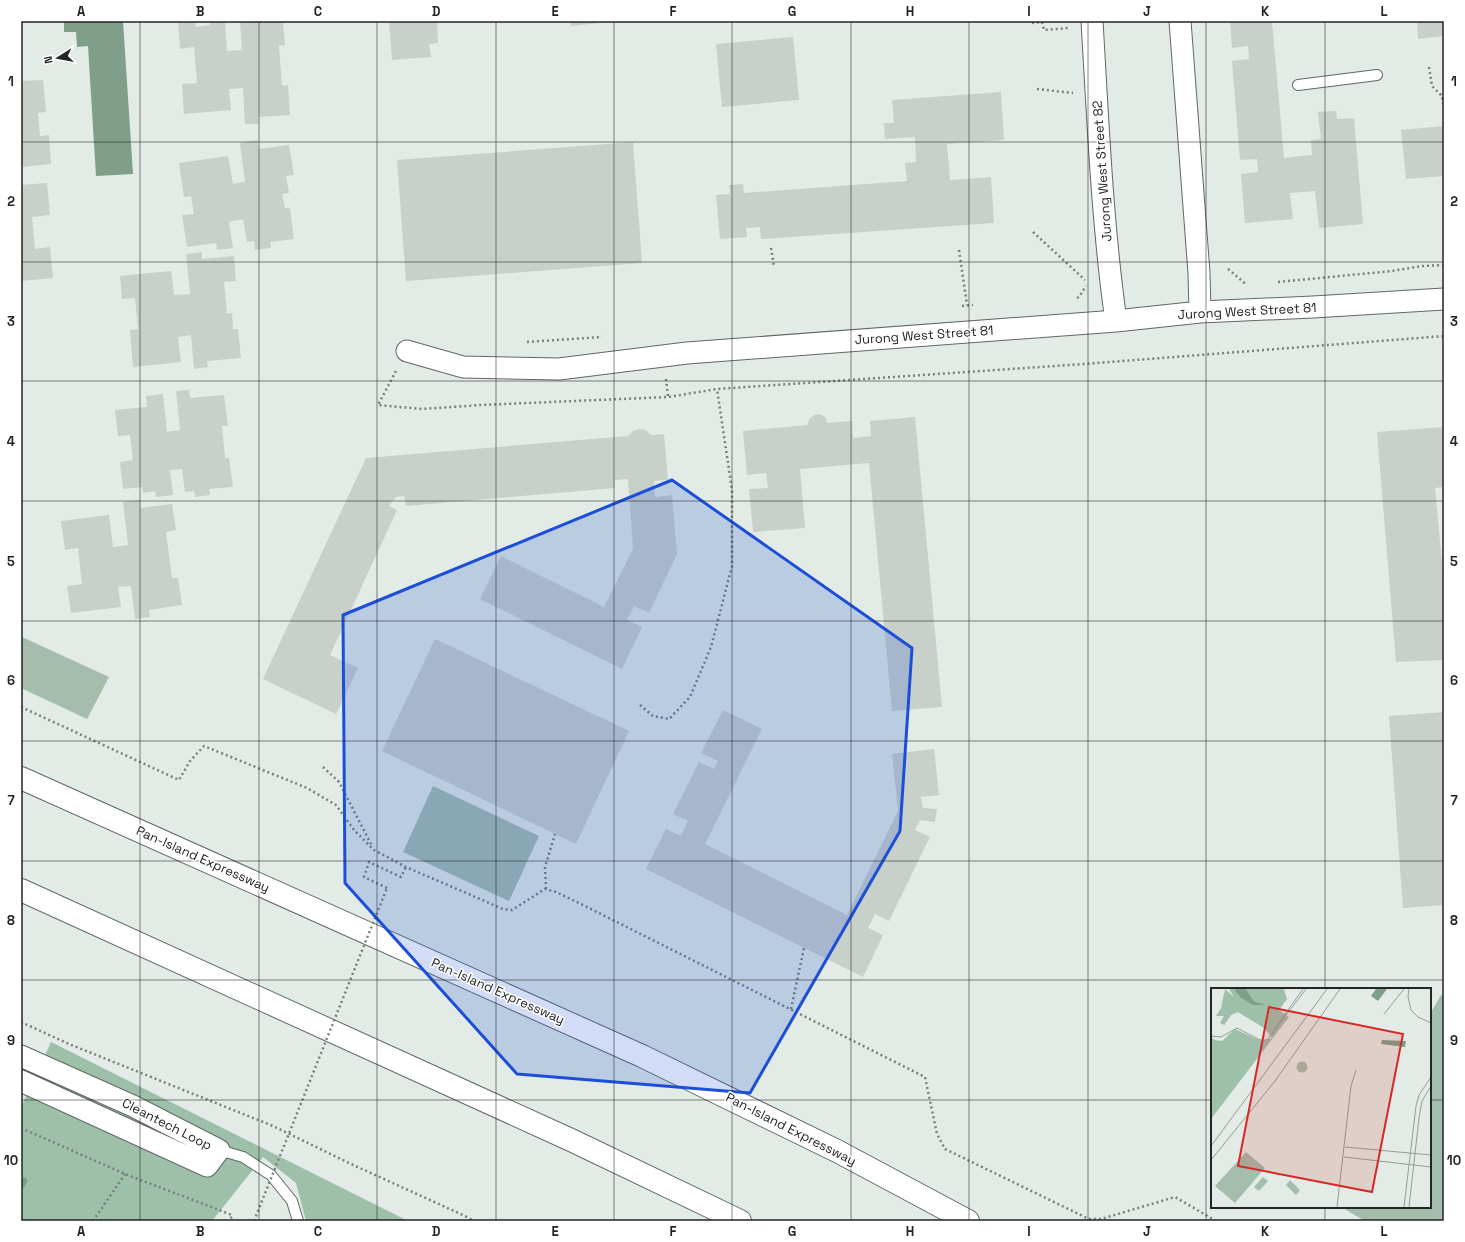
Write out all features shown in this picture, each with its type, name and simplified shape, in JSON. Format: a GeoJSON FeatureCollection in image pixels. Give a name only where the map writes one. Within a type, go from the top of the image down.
{"type":"FeatureCollection","features":[{"type":"Feature","properties":{"kind":"highway","name":"Pan-Island Expressway"},"geometry":{"type":"LineString","coordinates":[[21,778],[642,1056],[837,1151],[968,1221]]}},
{"type":"Feature","properties":{"kind":"highway"},"geometry":{"type":"LineString","coordinates":[[21,890],[571,1140],[740,1221]]}},
{"type":"Feature","properties":{"kind":"street","name":"Jurong West Street 82"},"geometry":{"type":"LineString","coordinates":[[1092,21],[1099,138],[1110,273],[1116,321]]}},
{"type":"Feature","properties":{"kind":"street"},"geometry":{"type":"LineString","coordinates":[[1180,21],[1198,265],[1200,312]]}},
{"type":"Feature","properties":{"kind":"street","name":"Jurong West Street 81"},"geometry":{"type":"LineString","coordinates":[[407,351],[463,367],[559,369],[687,352],[1116,321],[1200,312],[1444,299]]}},
{"type":"Feature","properties":{"kind":"street","name":"Cleantech Loop"},"geometry":{"type":"LineString","coordinates":[[21,1056],[133,1106],[219,1150],[207,1166],[21,1081]]}},
{"type":"Feature","properties":{"kind":"lane"},"geometry":{"type":"LineString","coordinates":[[1298,85],[1377,75]]}},
{"type":"Feature","properties":{"kind":"lane"},"geometry":{"type":"LineString","coordinates":[[219,1150],[243,1157],[271,1175],[292,1201],[298,1221]]}},
{"type":"Feature","properties":{"kind":"path"},"geometry":{"type":"LineString","coordinates":[[1032,23],[1042,22],[1044,30],[1060,29]]}},
{"type":"Feature","properties":{"kind":"path"},"geometry":{"type":"LineString","coordinates":[[1429,67],[1432,86],[1442,96],[1444,109]]}},
{"type":"Feature","properties":{"kind":"path"},"geometry":{"type":"LineString","coordinates":[[1037,89],[1067,92]]}},
{"type":"Feature","properties":{"kind":"path"},"geometry":{"type":"LineString","coordinates":[[1033,232],[1089,283]]}},
{"type":"Feature","properties":{"kind":"path"},"geometry":{"type":"LineString","coordinates":[[770,248],[774,267]]}},
{"type":"Feature","properties":{"kind":"path"},"geometry":{"type":"LineString","coordinates":[[959,250],[967,306]]}},
{"type":"Feature","properties":{"kind":"path"},"geometry":{"type":"LineString","coordinates":[[1271,283],[1392,271],[1422,266],[1444,265]]}},
{"type":"Feature","properties":{"kind":"path"},"geometry":{"type":"LineString","coordinates":[[1228,269],[1247,285]]}},
{"type":"Feature","properties":{"kind":"path"},"geometry":{"type":"LineString","coordinates":[[407,351],[378,405],[422,410],[481,405],[668,397],[717,389],[1084,364],[1444,336]]}},
{"type":"Feature","properties":{"kind":"path"},"geometry":{"type":"LineString","coordinates":[[640,705],[653,716],[669,719],[690,697],[711,647],[732,566],[732,490],[717,389]]}},
{"type":"Feature","properties":{"kind":"path"},"geometry":{"type":"LineString","coordinates":[[21,707],[179,780],[190,761],[204,746],[307,788],[336,805],[354,830],[374,850],[406,867],[503,909],[512,910],[545,889],[556,892],[579,903],[925,1077],[937,1134],[945,1149],[1089,1219],[1101,1219],[1175,1197],[1216,1221]]}},
{"type":"Feature","properties":{"kind":"path"},"geometry":{"type":"LineString","coordinates":[[322,767],[339,782],[374,850]]}},
{"type":"Feature","properties":{"kind":"path"},"geometry":{"type":"LineString","coordinates":[[546,889],[545,868],[555,834]]}},
{"type":"Feature","properties":{"kind":"path"},"geometry":{"type":"LineString","coordinates":[[254,1221],[387,888],[364,877],[369,862],[402,877],[406,867]]}},
{"type":"Feature","properties":{"kind":"path"},"geometry":{"type":"LineString","coordinates":[[791,1010],[804,948]]}},
{"type":"Feature","properties":{"kind":"path"},"geometry":{"type":"LineString","coordinates":[[21,1022],[69,1044],[273,1126],[474,1221]]}},
{"type":"Feature","properties":{"kind":"path"},"geometry":{"type":"LineString","coordinates":[[21,1128],[125,1174],[232,1215],[230,1221]]}},
{"type":"Feature","properties":{"kind":"path"},"geometry":{"type":"LineString","coordinates":[[93,1221],[125,1174]]}},
{"type":"Feature","properties":{"kind":"highlighted area"},"geometry":{"type":"Polygon","coordinates":[[[672,480],[912,648],[900,831],[750,1093],[517,1074],[345,883],[343,615],[672,480]]]}},
{"type":"Feature","properties":{"kind":"shaded area"},"geometry":{"type":"Polygon","coordinates":[[[64,21],[123,21],[133,174],[96,176],[88,46],[77,47],[76,32],[64,32],[64,21]]]}},
{"type":"Feature","properties":{"kind":"shaded area"},"geometry":{"type":"Polygon","coordinates":[[[22,637],[109,677],[87,719],[21,688],[22,637]]]}},
{"type":"Feature","properties":{"kind":"shaded area"},"geometry":{"type":"Polygon","coordinates":[[[433,786],[539,836],[509,901],[403,852],[433,786]]]}},
{"type":"Feature","properties":{"kind":"shaded area"},"geometry":{"type":"Polygon","coordinates":[[[1441,995],[1444,996],[1444,1221],[1365,1221],[1343,1208],[1431,1208],[1431,1012],[1441,995]]]}},
{"type":"Feature","properties":{"kind":"shaded area"},"geometry":{"type":"Polygon","coordinates":[[[51,1042],[408,1221],[306,1221],[296,1183],[263,1157],[212,1221],[21,1221],[21,1107],[51,1042]]]}},
{"type":"Feature","properties":{"kind":"building"},"geometry":{"type":"Polygon","coordinates":[[[195,21],[196,27],[210,25],[210,21],[225,21],[227,51],[242,50],[240,21],[283,21],[285,45],[279,46],[282,86],[288,85],[290,115],[258,117],[259,124],[245,124],[243,88],[229,89],[231,110],[184,114],[182,84],[197,83],[194,47],[180,49],[178,22],[195,21]]]}},
{"type":"Feature","properties":{"kind":"building"},"geometry":{"type":"Polygon","coordinates":[[[389,21],[437,21],[438,43],[429,44],[431,57],[392,60],[389,21]]]}},
{"type":"Feature","properties":{"kind":"building"},"geometry":{"type":"Polygon","coordinates":[[[571,21],[599,21],[599,23],[571,26],[571,21]]]}},
{"type":"Feature","properties":{"kind":"building"},"geometry":{"type":"Polygon","coordinates":[[[1230,21],[1272,21],[1284,158],[1312,155],[1311,140],[1321,139],[1318,112],[1336,111],[1337,119],[1354,118],[1363,224],[1319,228],[1315,191],[1290,193],[1293,219],[1245,223],[1241,174],[1258,172],[1257,159],[1240,160],[1232,61],[1249,59],[1248,46],[1232,48],[1230,21]]]}},
{"type":"Feature","properties":{"kind":"building"},"geometry":{"type":"Polygon","coordinates":[[[1417,21],[1444,21],[1444,36],[1418,39],[1417,21]]]}},
{"type":"Feature","properties":{"kind":"building"},"geometry":{"type":"Polygon","coordinates":[[[793,37],[799,100],[722,107],[716,44],[793,37]]]}},
{"type":"Feature","properties":{"kind":"building"},"geometry":{"type":"Polygon","coordinates":[[[43,80],[46,112],[38,113],[40,136],[49,135],[51,164],[21,167],[21,81],[43,80]]]}},
{"type":"Feature","properties":{"kind":"building"},"geometry":{"type":"Polygon","coordinates":[[[1001,92],[1004,140],[947,144],[950,180],[991,177],[994,223],[761,239],[760,227],[746,228],[747,237],[720,239],[716,195],[730,194],[729,185],[743,184],[744,193],[907,181],[905,163],[916,162],[915,137],[885,139],[884,123],[894,123],[892,100],[1001,92]]]}},
{"type":"Feature","properties":{"kind":"building"},"geometry":{"type":"Polygon","coordinates":[[[1444,126],[1444,176],[1406,179],[1401,130],[1444,126]]]}},
{"type":"Feature","properties":{"kind":"building"},"geometry":{"type":"Polygon","coordinates":[[[257,140],[259,149],[289,145],[294,175],[286,176],[289,193],[282,194],[285,208],[290,208],[294,239],[270,242],[271,248],[255,250],[254,241],[247,242],[243,219],[229,222],[233,248],[217,250],[216,243],[187,247],[182,215],[194,214],[191,196],[184,197],[179,163],[228,156],[233,184],[245,182],[240,143],[257,140]]]}},
{"type":"Feature","properties":{"kind":"building"},"geometry":{"type":"Polygon","coordinates":[[[633,142],[642,263],[406,281],[397,160],[633,142]]]}},
{"type":"Feature","properties":{"kind":"building"},"geometry":{"type":"Polygon","coordinates":[[[47,183],[50,215],[32,217],[35,249],[50,247],[53,278],[21,281],[21,185],[47,183]]]}},
{"type":"Feature","properties":{"kind":"building"},"geometry":{"type":"Polygon","coordinates":[[[202,252],[202,259],[234,256],[236,281],[224,282],[227,314],[232,313],[233,329],[238,329],[241,358],[207,361],[208,367],[194,369],[191,335],[178,337],[181,362],[133,367],[130,330],[138,329],[135,298],[122,299],[120,276],[171,271],[174,295],[190,294],[186,254],[202,252]]]}},
{"type":"Feature","properties":{"kind":"building"},"geometry":{"type":"Polygon","coordinates":[[[189,390],[190,398],[224,395],[228,426],[222,426],[225,458],[229,458],[233,487],[209,489],[210,495],[195,497],[194,491],[185,492],[182,469],[170,470],[173,495],[156,497],[155,491],[143,493],[142,487],[123,489],[120,462],[133,460],[130,435],[118,436],[115,410],[147,407],[146,396],[163,394],[167,432],[180,430],[176,391],[189,390]]]}},
{"type":"Feature","properties":{"kind":"building"},"geometry":{"type":"Polygon","coordinates":[[[819,414],[825,417],[827,423],[852,421],[853,438],[871,436],[870,421],[915,417],[942,707],[892,711],[869,463],[800,469],[805,528],[753,532],[749,489],[768,488],[766,473],[747,475],[743,431],[808,425],[809,419],[814,415],[819,414]]]}},
{"type":"Feature","properties":{"kind":"building"},"geometry":{"type":"Polygon","coordinates":[[[1444,427],[1444,487],[1435,488],[1444,583],[1444,660],[1396,662],[1377,432],[1444,427]]]}},
{"type":"Feature","properties":{"kind":"building"},"geometry":{"type":"Polygon","coordinates":[[[639,429],[646,430],[651,435],[664,434],[668,480],[654,481],[655,497],[672,495],[677,554],[649,613],[634,606],[627,620],[642,627],[622,669],[480,599],[501,556],[604,607],[633,549],[628,479],[615,480],[615,488],[406,506],[404,496],[396,497],[389,506],[397,510],[330,655],[358,668],[336,714],[263,679],[366,458],[628,436],[633,431],[639,429]]]}},
{"type":"Feature","properties":{"kind":"building"},"geometry":{"type":"Polygon","coordinates":[[[140,500],[141,508],[172,504],[176,530],[166,532],[172,578],[178,578],[182,605],[149,610],[150,617],[135,619],[131,586],[118,587],[121,607],[71,613],[67,586],[82,584],[78,548],[65,550],[61,521],[109,515],[113,547],[128,545],[123,502],[140,500]]]}},
{"type":"Feature","properties":{"kind":"building"},"geometry":{"type":"Polygon","coordinates":[[[435,639],[629,731],[576,844],[382,751],[435,639]]]}},
{"type":"Feature","properties":{"kind":"building"},"geometry":{"type":"Polygon","coordinates":[[[723,710],[762,729],[705,844],[847,915],[898,811],[892,754],[934,749],[939,795],[921,797],[923,808],[937,809],[935,822],[920,820],[915,830],[930,837],[889,921],[875,914],[868,928],[883,935],[863,977],[646,869],[666,829],[681,836],[688,821],[673,814],[699,762],[714,769],[718,761],[701,753],[723,710]]]}},
{"type":"Feature","properties":{"kind":"building"},"geometry":{"type":"Polygon","coordinates":[[[1444,712],[1444,905],[1403,908],[1389,716],[1444,712]]]}},
{"type":"Feature","properties":{"kind":"waterway"},"geometry":{"type":"LineString","coordinates":[[21,1185],[23,1181]]}}]}
